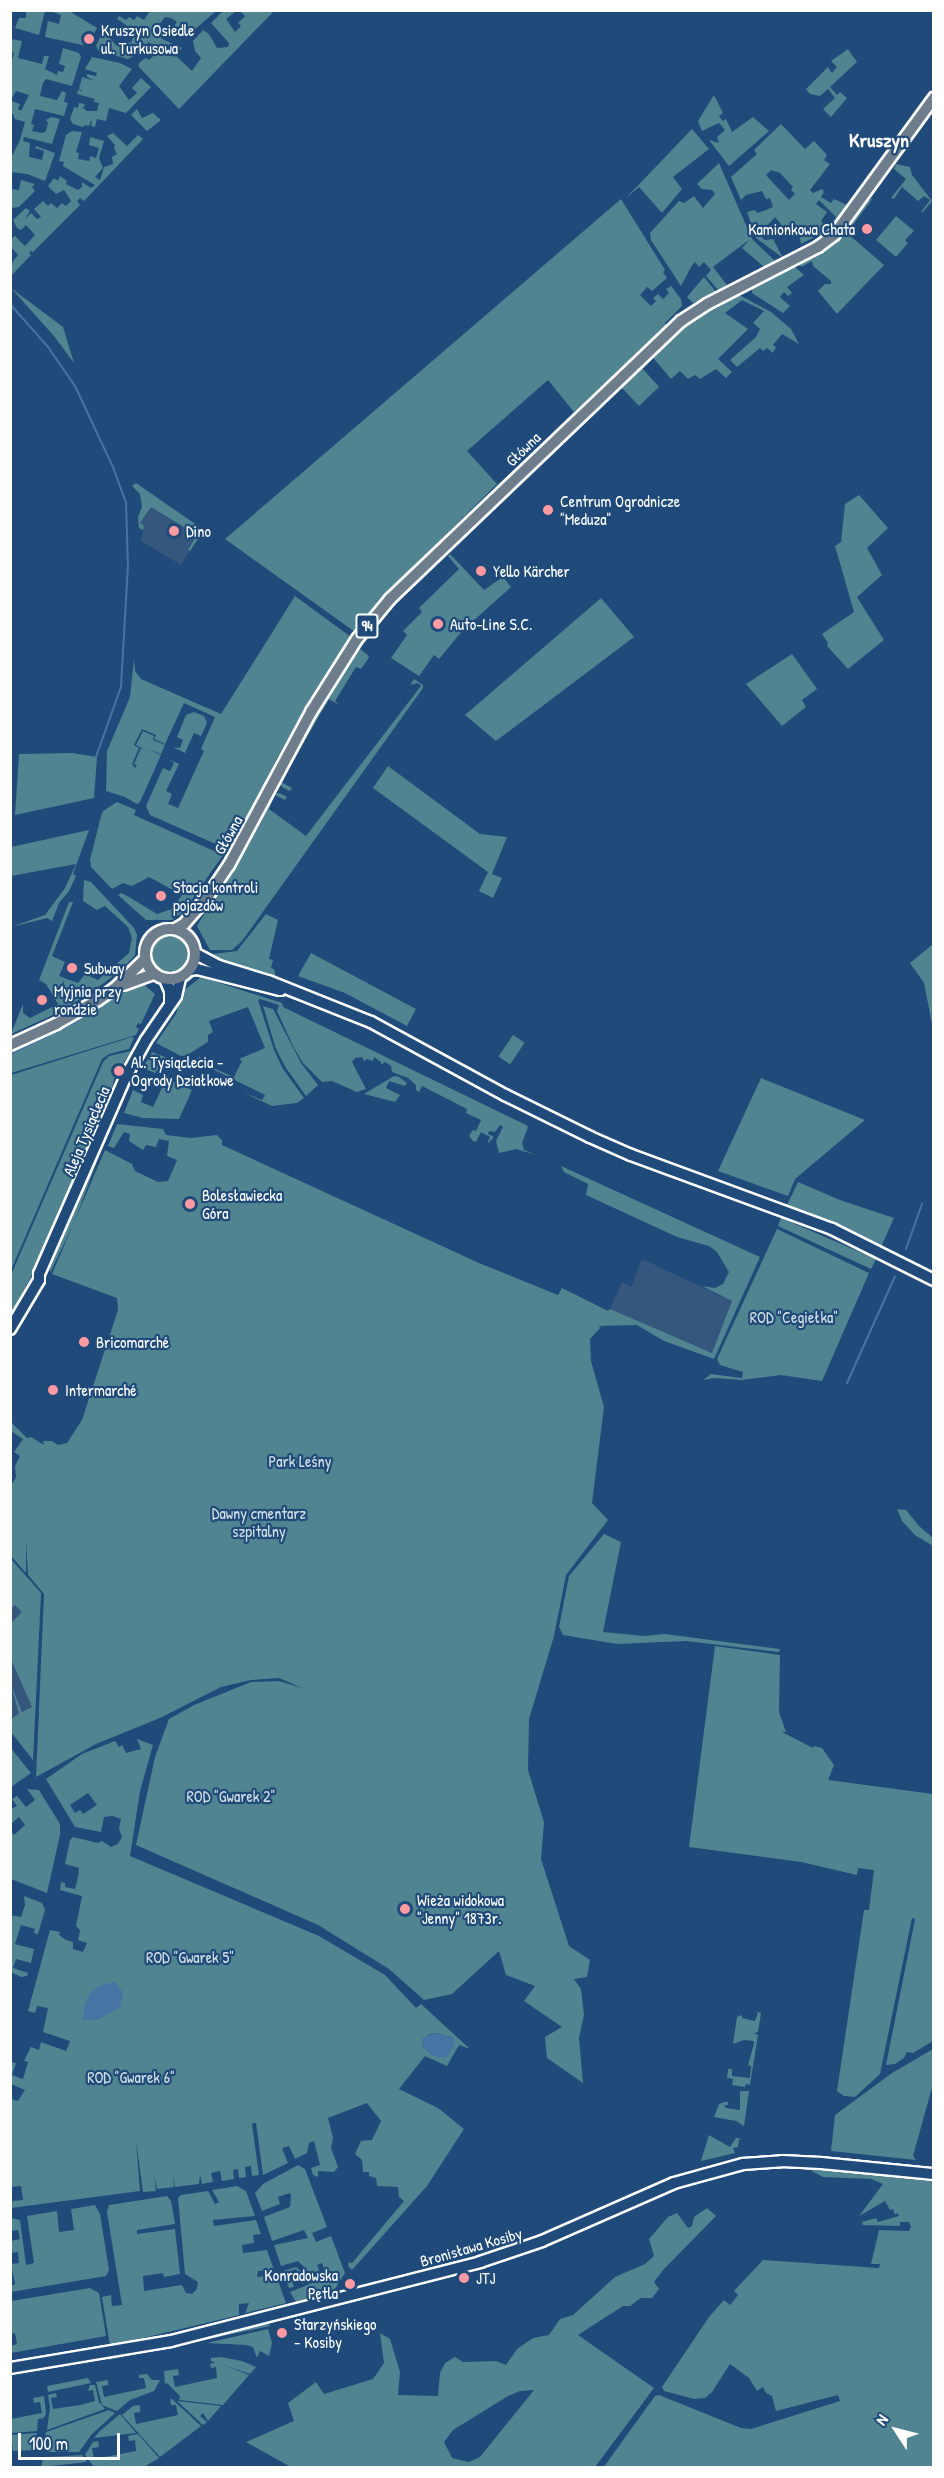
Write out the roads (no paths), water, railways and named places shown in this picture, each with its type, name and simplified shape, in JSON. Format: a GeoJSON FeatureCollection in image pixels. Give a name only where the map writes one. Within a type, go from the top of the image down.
{"type":"FeatureCollection","features":[{"type":"Feature","properties":{"kind":"main road","name":"Główna"},"geometry":{"type":"LineString","coordinates":[[175,929],[184,924],[208,896],[239,849],[278,769],[330,681],[363,631],[390,599],[681,321],[707,304],[818,247],[834,235],[933,98]]}},
{"type":"Feature","properties":{"kind":"main road","name":"Główna"},"geometry":{"type":"LineString","coordinates":[[190,939],[208,896]]}},
{"type":"Feature","properties":{"kind":"main road"},"geometry":{"type":"LineString","coordinates":[[145,958],[154,974],[165,979],[180,978],[190,970],[196,954],[190,939],[175,929]]}},
{"type":"Feature","properties":{"kind":"main road","name":"94"},"geometry":{"type":"LineString","coordinates":[[10,1045],[70,1017],[114,988],[145,958],[146,947],[151,938],[164,930],[175,929]]}},
{"type":"Feature","properties":{"kind":"main road","name":"94"},"geometry":{"type":"LineString","coordinates":[[114,988],[154,974]]}},
{"type":"Feature","properties":{"kind":"street"},"geometry":{"type":"LineString","coordinates":[[196,954],[219,966],[268,981],[390,1031],[505,1095],[591,1137],[832,1229],[933,1280]]}},
{"type":"Feature","properties":{"kind":"street"},"geometry":{"type":"LineString","coordinates":[[190,970],[291,992]]}},
{"type":"Feature","properties":{"kind":"street","name":"Aleja Tysiąclecia"},"geometry":{"type":"LineString","coordinates":[[10,1329],[39,1280],[39,1274],[125,1078],[146,1040],[176,996],[180,978]]}},
{"type":"Feature","properties":{"kind":"street"},"geometry":{"type":"LineString","coordinates":[[165,979],[170,991],[170,1004]]}},
{"type":"Feature","properties":{"kind":"street","name":"Aleja Tysiąclecia"},"geometry":{"type":"LineString","coordinates":[[10,1317],[34,1277],[39,1274]]}},
{"type":"Feature","properties":{"kind":"street","name":"Bronisława Kosiby"},"geometry":{"type":"LineString","coordinates":[[10,2368],[171,2341],[480,2262],[542,2241],[674,2183],[743,2164],[782,2161],[821,2163],[933,2174]]}},
{"type":"Feature","properties":{"kind":"waterway"},"geometry":{"type":"LineString","coordinates":[[10,304],[48,347],[75,386],[113,467],[126,503],[128,565],[121,687],[96,757]]}},
{"type":"Feature","properties":{"kind":"waterway"},"geometry":{"type":"LineString","coordinates":[[10,1054],[73,1024],[111,999]]}},
{"type":"Feature","properties":{"kind":"waterway"},"geometry":{"type":"LineString","coordinates":[[906,1249],[922,1204]]}},
{"type":"Feature","properties":{"kind":"waterway"},"geometry":{"type":"LineString","coordinates":[[847,1383],[895,1276]]}},
{"type":"Feature","properties":{"kind":"place","name":"Kruszyn Osiedle ul. Turkusowa"},"geometry":{"type":"Point","coordinates":[89,39]}},
{"type":"Feature","properties":{"kind":"place","name":"Kamionkowa Chata"},"geometry":{"type":"Point","coordinates":[867,229]}},
{"type":"Feature","properties":{"kind":"place","name":"Centrum Ogrodnicze \"Meduza\""},"geometry":{"type":"Point","coordinates":[548,510]}},
{"type":"Feature","properties":{"kind":"place","name":"Dino"},"geometry":{"type":"Point","coordinates":[174,531]}},
{"type":"Feature","properties":{"kind":"place","name":"Yello Kärcher"},"geometry":{"type":"Point","coordinates":[481,571]}},
{"type":"Feature","properties":{"kind":"place","name":"Auto-Line S.C."},"geometry":{"type":"Point","coordinates":[438,624]}},
{"type":"Feature","properties":{"kind":"place","name":"Stacja kontroli pojazdów"},"geometry":{"type":"Point","coordinates":[161,896]}},
{"type":"Feature","properties":{"kind":"place","name":"Subway"},"geometry":{"type":"Point","coordinates":[72,968]}},
{"type":"Feature","properties":{"kind":"place","name":"Myjnia przy rondzie"},"geometry":{"type":"Point","coordinates":[42,1000]}},
{"type":"Feature","properties":{"kind":"place","name":"Al. Tysiąclecia - Ogrody Działkowe"},"geometry":{"type":"Point","coordinates":[119,1071]}},
{"type":"Feature","properties":{"kind":"place","name":"Bolesławiecka Góra"},"geometry":{"type":"Point","coordinates":[190,1204]}},
{"type":"Feature","properties":{"kind":"place","name":"Bricomarché"},"geometry":{"type":"Point","coordinates":[84,1342]}},
{"type":"Feature","properties":{"kind":"place","name":"Intermarché"},"geometry":{"type":"Point","coordinates":[53,1390]}},
{"type":"Feature","properties":{"kind":"place","name":"Wieża widokowa \"Jenny\" 1873r."},"geometry":{"type":"Point","coordinates":[405,1909]}},
{"type":"Feature","properties":{"kind":"place","name":"JTJ"},"geometry":{"type":"Point","coordinates":[464,2278]}},
{"type":"Feature","properties":{"kind":"place","name":"Konradowska Pętla"},"geometry":{"type":"Point","coordinates":[350,2284]}},
{"type":"Feature","properties":{"kind":"place","name":"Starzyńskiego - Kosiby"},"geometry":{"type":"Point","coordinates":[282,2333]}},
{"type":"Feature","properties":{"kind":"district","name":"Kruszyn"},"geometry":{"type":"Point","coordinates":[879,139]}},
{"type":"Feature","properties":{"kind":"park label","name":"ROD \"Cegiełka\""},"geometry":{"type":"Point","coordinates":[794,1317]}},
{"type":"Feature","properties":{"kind":"park label","name":"Park Leśny"},"geometry":{"type":"Point","coordinates":[300,1461]}},
{"type":"Feature","properties":{"kind":"park label","name":"Dawny cmentarz szpitalny"},"geometry":{"type":"Point","coordinates":[259,1522]}},
{"type":"Feature","properties":{"kind":"park label","name":"ROD \"Gwarek 2\""},"geometry":{"type":"Point","coordinates":[231,1796]}},
{"type":"Feature","properties":{"kind":"park label","name":"ROD \"Gwarek 5\""},"geometry":{"type":"Point","coordinates":[190,1957]}},
{"type":"Feature","properties":{"kind":"park label","name":"ROD \"Gwarek 6\""},"geometry":{"type":"Point","coordinates":[131,2077]}}]}
